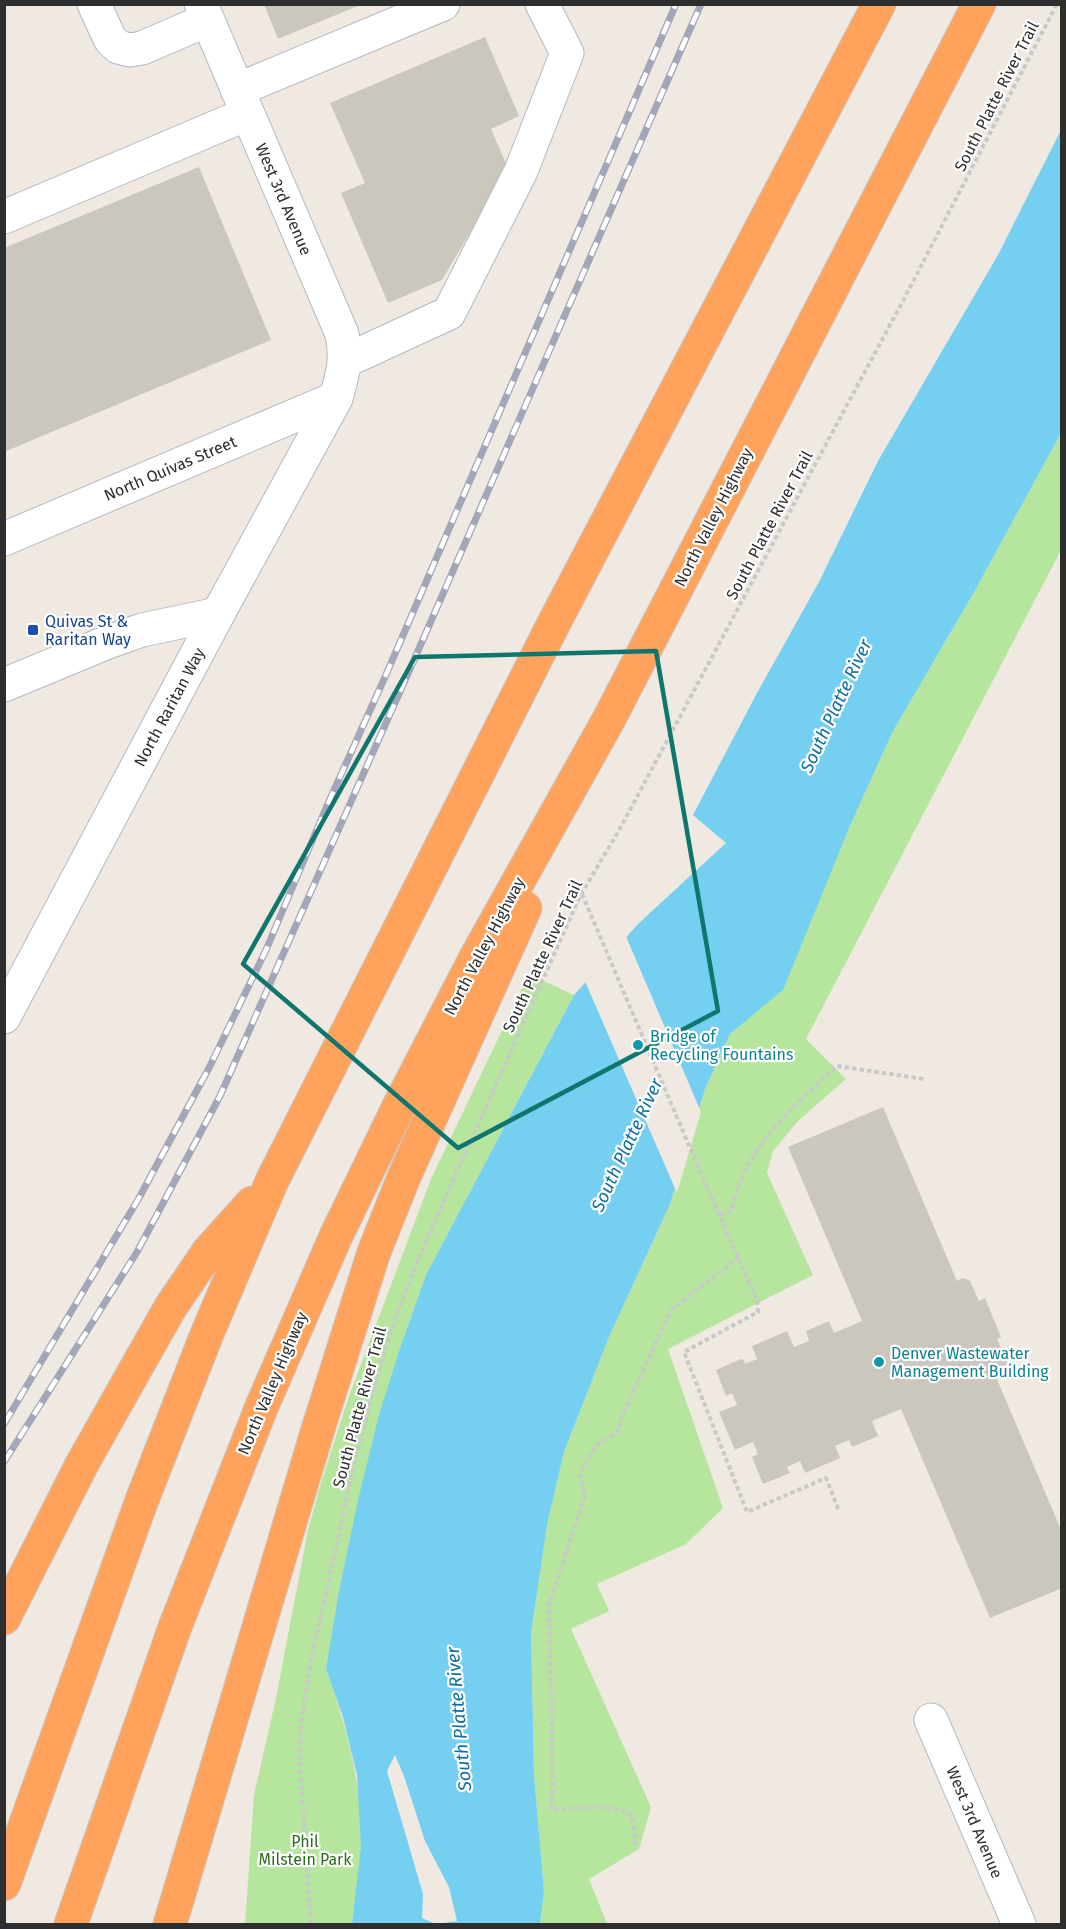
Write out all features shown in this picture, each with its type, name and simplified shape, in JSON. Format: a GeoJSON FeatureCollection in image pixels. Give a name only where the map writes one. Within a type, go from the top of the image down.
{"type":"FeatureCollection","features":[{"type":"Feature","properties":{"kind":"highway"},"geometry":{"type":"LineString","coordinates":[[4,1884],[142,1500],[207,1334],[272,1181],[555,621],[879,4]]}},
{"type":"Feature","properties":{"kind":"highway","name":"North Valley Highway"},"geometry":{"type":"LineString","coordinates":[[71,1924],[176,1627],[262,1406],[309,1295],[402,1102],[466,978],[609,719],[979,4]]}},
{"type":"Feature","properties":{"kind":"highway"},"geometry":{"type":"LineString","coordinates":[[170,1924],[318,1429],[374,1252],[404,1177],[609,719]]}},
{"type":"Feature","properties":{"kind":"highway"},"geometry":{"type":"LineString","coordinates":[[4,1618],[82,1464],[170,1308],[208,1252],[272,1181]]}},
{"type":"Feature","properties":{"kind":"street"},"geometry":{"type":"LineString","coordinates":[[94,4],[110,39],[118,47],[130,50],[142,48],[204,12]]}},
{"type":"Feature","properties":{"kind":"street"},"geometry":{"type":"LineString","coordinates":[[4,217],[443,4]]}},
{"type":"Feature","properties":{"kind":"street"},"geometry":{"type":"LineString","coordinates":[[345,361],[449,313],[521,171],[567,53],[542,4]]}},
{"type":"Feature","properties":{"kind":"street","name":"West 3rd Avenue"},"geometry":{"type":"LineString","coordinates":[[204,12],[342,334],[345,361],[336,398]]}},
{"type":"Feature","properties":{"kind":"street","name":"North Quivas Street"},"geometry":{"type":"LineString","coordinates":[[4,538],[336,398]]}},
{"type":"Feature","properties":{"kind":"street","name":"North Raritan Way"},"geometry":{"type":"LineString","coordinates":[[4,1017],[218,614],[336,398]]}},
{"type":"Feature","properties":{"kind":"street"},"geometry":{"type":"LineString","coordinates":[[4,686],[125,636],[159,626],[218,614]]}},
{"type":"Feature","properties":{"kind":"street","name":"West 3rd Avenue"},"geometry":{"type":"LineString","coordinates":[[931,1720],[1019,1924]]}},
{"type":"Feature","properties":{"kind":"path","name":"South Platte River Trail"},"geometry":{"type":"LineString","coordinates":[[311,1924],[300,1766],[301,1724],[325,1590],[378,1372],[398,1311],[420,1255],[581,894],[623,824],[905,297],[1057,4]]}},
{"type":"Feature","properties":{"kind":"path"},"geometry":{"type":"LineString","coordinates":[[581,894],[757,1300],[758,1312],[684,1352],[747,1512],[826,1478],[840,1511]]}},
{"type":"Feature","properties":{"kind":"path"},"geometry":{"type":"LineString","coordinates":[[720,1215],[732,1210],[736,1191],[755,1152],[801,1098],[837,1066],[924,1079]]}},
{"type":"Feature","properties":{"kind":"path"},"geometry":{"type":"LineString","coordinates":[[636,1845],[632,1815],[623,1811],[596,1806],[570,1810],[551,1809],[553,1789],[549,1604],[585,1496],[580,1473],[597,1445],[618,1430],[621,1418],[671,1310],[739,1257]]}},
{"type":"Feature","properties":{"kind":"highlighted area"},"geometry":{"type":"Polygon","coordinates":[[[656,651],[718,1011],[458,1148],[243,964],[415,657],[656,651]]]}},
{"type":"Feature","properties":{"kind":"green space"},"geometry":{"type":"Polygon","coordinates":[[[1061,433],[1061,550],[806,1039],[846,1079],[798,1121],[773,1151],[767,1173],[813,1275],[668,1349],[723,1508],[686,1544],[597,1584],[609,1611],[571,1629],[651,1807],[639,1849],[589,1879],[607,1924],[540,1924],[544,1891],[534,1775],[531,1633],[547,1525],[564,1452],[609,1337],[670,1204],[705,1089],[730,1034],[752,1015],[849,828],[893,731],[973,594],[1061,433]]]}},
{"type":"Feature","properties":{"kind":"green space","name":"Phil Milstein Park"},"geometry":{"type":"Polygon","coordinates":[[[529,974],[574,995],[426,1275],[400,1348],[326,1669],[347,1734],[359,1800],[361,1856],[352,1924],[245,1924],[254,1795],[276,1698],[308,1530],[321,1483],[348,1399],[431,1179],[529,974]]]}},
{"type":"Feature","properties":{"kind":"water","name":"South Platte River"},"geometry":{"type":"Polygon","coordinates":[[[1061,130],[1061,433],[973,594],[893,731],[849,828],[783,990],[730,1034],[705,1089],[670,1204],[609,1337],[564,1452],[547,1525],[531,1633],[534,1775],[544,1891],[540,1924],[436,1924],[352,1924],[361,1847],[357,1775],[343,1717],[326,1669],[339,1591],[379,1415],[426,1275],[574,995],[639,923],[726,843],[693,815],[819,582],[878,461],[998,255],[1061,130]],[[395,1755],[387,1771],[423,1894],[422,1918],[436,1924],[457,1921],[449,1887],[425,1841],[395,1755]]]}},
{"type":"Feature","properties":{"kind":"pier"},"geometry":{"type":"Polygon","coordinates":[[[625,934],[701,1112],[677,1193],[584,979],[625,934]]]}},
{"type":"Feature","properties":{"kind":"building"},"geometry":{"type":"Polygon","coordinates":[[[264,4],[360,4],[360,5],[278,39],[264,4]]]}},
{"type":"Feature","properties":{"kind":"building"},"geometry":{"type":"Polygon","coordinates":[[[485,37],[519,116],[491,129],[508,168],[442,280],[388,303],[341,193],[365,183],[330,103],[485,37]]]}},
{"type":"Feature","properties":{"kind":"building"},"geometry":{"type":"Polygon","coordinates":[[[199,167],[271,340],[4,452],[4,248],[199,167]]]}},
{"type":"Feature","properties":{"kind":"building","name":"Denver Wastewater Management Building"},"geometry":{"type":"Polygon","coordinates":[[[883,1107],[957,1281],[963,1278],[970,1281],[979,1301],[985,1298],[1001,1337],[997,1339],[1008,1364],[993,1370],[1062,1532],[1062,1588],[990,1618],[901,1409],[872,1421],[878,1436],[852,1447],[849,1440],[835,1446],[840,1458],[805,1473],[800,1461],[787,1467],[790,1473],[763,1484],[752,1457],[758,1454],[753,1442],[735,1450],[719,1412],[737,1405],[732,1393],[726,1396],[716,1370],[741,1359],[745,1364],[757,1359],[752,1346],[787,1331],[794,1347],[809,1341],[806,1331],[829,1321],[834,1333],[862,1321],[788,1147],[883,1107]]]}},
{"type":"Feature","properties":{"kind":"railway"},"geometry":{"type":"LineString","coordinates":[[4,1424],[139,1198],[210,1066],[266,950],[676,4]]}},
{"type":"Feature","properties":{"kind":"railway"},"geometry":{"type":"LineString","coordinates":[[4,1462],[137,1252],[220,1096],[701,4]]}},
{"type":"Feature","properties":{"kind":"place","name":"Quivas St & Raritan Way"},"geometry":{"type":"Point","coordinates":[33,630]}},
{"type":"Feature","properties":{"kind":"place","name":"Bridge of Recycling Fountains"},"geometry":{"type":"Point","coordinates":[638,1045]}},
{"type":"Feature","properties":{"kind":"place","name":"Denver Wastewater Management Building"},"geometry":{"type":"Point","coordinates":[879,1362]}}]}
